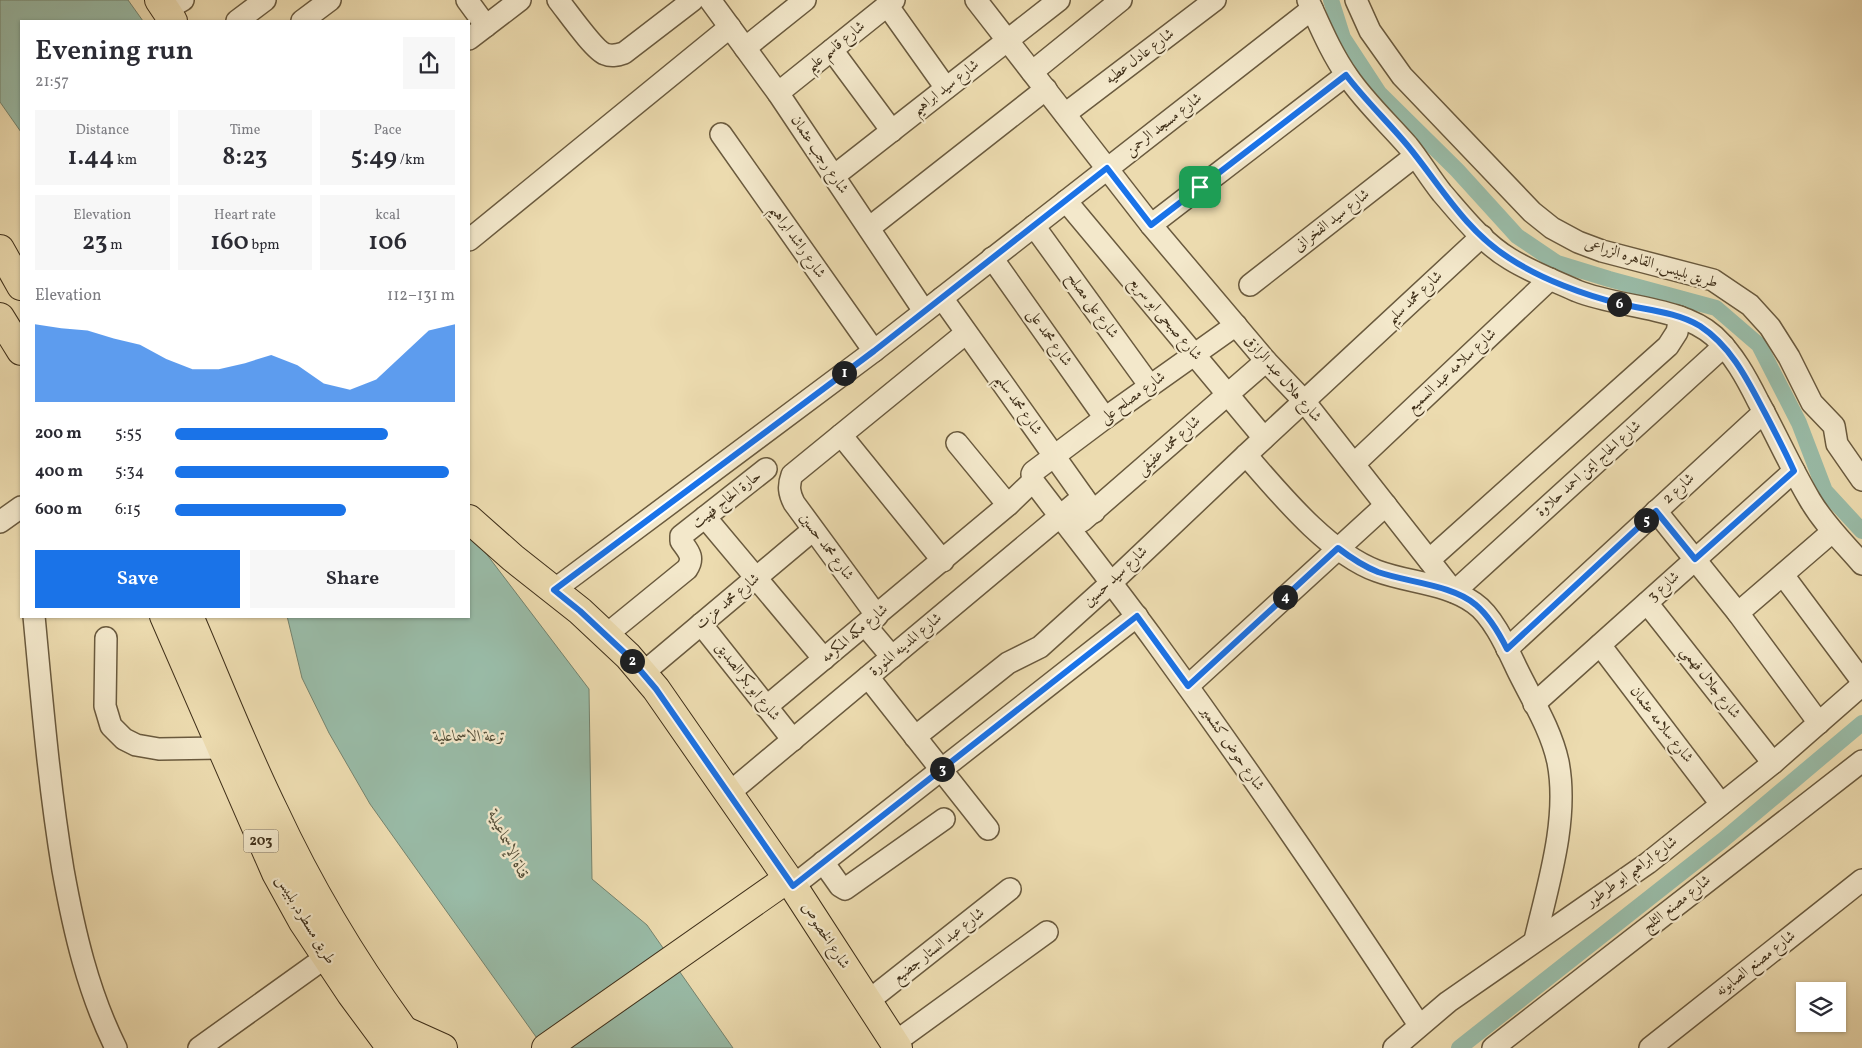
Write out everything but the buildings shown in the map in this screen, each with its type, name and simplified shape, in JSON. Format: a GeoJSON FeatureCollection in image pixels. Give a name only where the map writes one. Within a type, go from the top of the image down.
{"type":"FeatureCollection","features":[{"type":"Feature","properties":{"kind":"main road"},"geometry":{"type":"LineString","coordinates":[[0,249],[20,284]]}},
{"type":"Feature","properties":{"kind":"main road"},"geometry":{"type":"LineString","coordinates":[[0,317],[20,349]]}},
{"type":"Feature","properties":{"kind":"main road","name":"شارع الخصوص"},"geometry":{"type":"LineString","coordinates":[[470,520],[492,541],[554,590],[606,635],[628,656],[643,674],[678,718],[790,883],[896,1045]]}},
{"type":"Feature","properties":{"kind":"main road","name":"طريق مسطرد, بلبيس"},"geometry":{"type":"LineString","coordinates":[[165,618],[276,873],[303,922],[351,994],[404,1042]]}},
{"type":"Feature","properties":{"kind":"main road","name":"طريق مسطرد, بلبيس"},"geometry":{"type":"LineString","coordinates":[[190,618],[274,812],[301,864],[404,1042]]}},
{"type":"Feature","properties":{"kind":"main road"},"geometry":{"type":"LineString","coordinates":[[546,1048],[756,900],[790,883]]}},
{"type":"Feature","properties":{"kind":"main road"},"geometry":{"type":"LineString","coordinates":[[404,1042],[443,1048]]}},
{"type":"Feature","properties":{"kind":"street"},"geometry":{"type":"LineString","coordinates":[[238,20],[265,0]]}},
{"type":"Feature","properties":{"kind":"street"},"geometry":{"type":"LineString","coordinates":[[303,20],[330,0]]}},
{"type":"Feature","properties":{"kind":"street"},"geometry":{"type":"LineString","coordinates":[[467,0],[486,26]]}},
{"type":"Feature","properties":{"kind":"street"},"geometry":{"type":"LineString","coordinates":[[470,38],[520,0]]}},
{"type":"Feature","properties":{"kind":"street"},"geometry":{"type":"LineString","coordinates":[[558,0],[593,45],[603,54],[615,56],[624,53],[692,0]]}},
{"type":"Feature","properties":{"kind":"street","name":"شارع رجب عثمان"},"geometry":{"type":"LineString","coordinates":[[710,0],[778,93],[924,311]]}},
{"type":"Feature","properties":{"kind":"street"},"geometry":{"type":"LineString","coordinates":[[745,48],[805,0]]}},
{"type":"Feature","properties":{"kind":"street","name":"شارع هلال عبد الرازق"},"geometry":{"type":"LineString","coordinates":[[976,0],[1151,225],[1266,361],[1304,401],[1454,592]]}},
{"type":"Feature","properties":{"kind":"street","name":"شارع سيد ابراهيم"},"geometry":{"type":"LineString","coordinates":[[834,176],[1059,0]]}},
{"type":"Feature","properties":{"kind":"street"},"geometry":{"type":"LineString","coordinates":[[1032,72],[1121,0]]}},
{"type":"Feature","properties":{"kind":"street","name":"شارع عادل عطيه"},"geometry":{"type":"LineString","coordinates":[[1065,114],[1215,0]]}},
{"type":"Feature","properties":{"kind":"street","name":"طريق بلبيس, القاهره الزراعى"},"geometry":{"type":"LineString","coordinates":[[1356,0],[1370,31],[1402,76],[1532,212],[1552,228],[1578,242],[1602,251],[1714,280],[1750,305],[1770,327],[1789,357],[1812,402],[1834,426],[1837,444],[1862,480]]}},
{"type":"Feature","properties":{"kind":"street"},"geometry":{"type":"LineString","coordinates":[[891,3],[946,88]]}},
{"type":"Feature","properties":{"kind":"street","name":"شارع قاسم عليم"},"geometry":{"type":"LineString","coordinates":[[778,93],[891,3]]}},
{"type":"Feature","properties":{"kind":"street"},"geometry":{"type":"LineString","coordinates":[[1310,5],[1321,31],[1346,75],[1360,93],[1415,156],[1441,191],[1482,236],[1509,259],[1580,292],[1618,304],[1680,317],[1699,326],[1724,346],[1743,372],[1810,500],[1832,532],[1862,564]]}},
{"type":"Feature","properties":{"kind":"street","name":"شارع مسجد الرحمن"},"geometry":{"type":"LineString","coordinates":[[554,590],[874,351],[1066,201],[1310,5]]}},
{"type":"Feature","properties":{"kind":"street"},"geometry":{"type":"LineString","coordinates":[[470,239],[730,27]]}},
{"type":"Feature","properties":{"kind":"street"},"geometry":{"type":"LineString","coordinates":[[832,50],[892,131]]}},
{"type":"Feature","properties":{"kind":"street"},"geometry":{"type":"LineString","coordinates":[[1151,225],[1346,75]]}},
{"type":"Feature","properties":{"kind":"street"},"geometry":{"type":"LineString","coordinates":[[869,228],[1046,89]]}},
{"type":"Feature","properties":{"kind":"street","name":"شارع راشد ابراهيم"},"geometry":{"type":"LineString","coordinates":[[720,134],[874,351]]}},
{"type":"Feature","properties":{"kind":"street","name":"شارع سيد الفخرانى"},"geometry":{"type":"LineString","coordinates":[[1250,285],[1415,156]]}},
{"type":"Feature","properties":{"kind":"street","name":"شارع صبحى ابو سريع"},"geometry":{"type":"LineString","coordinates":[[1066,201],[1264,438]]}},
{"type":"Feature","properties":{"kind":"street","name":"شارع على مصلح"},"geometry":{"type":"LineString","coordinates":[[1034,226],[1150,386]]}},
{"type":"Feature","properties":{"kind":"street","name":"شارع محمد سليم"},"geometry":{"type":"LineString","coordinates":[[1304,401],[1482,236]]}},
{"type":"Feature","properties":{"kind":"street","name":"شارع محمد على"},"geometry":{"type":"LineString","coordinates":[[992,258],[1105,418]]}},
{"type":"Feature","properties":{"kind":"street","name":"شارع سلامه عبد السميع"},"geometry":{"type":"LineString","coordinates":[[1354,464],[1550,279]]}},
{"type":"Feature","properties":{"kind":"street","name":"شارع محمد سليم"},"geometry":{"type":"LineString","coordinates":[[942,298],[1088,504]]}},
{"type":"Feature","properties":{"kind":"street"},"geometry":{"type":"LineString","coordinates":[[1429,560],[1668,346],[1677,332],[1680,317]]}},
{"type":"Feature","properties":{"kind":"street","name":"شارع مصلح على"},"geometry":{"type":"LineString","coordinates":[[1032,478],[1054,456],[1236,325]]}},
{"type":"Feature","properties":{"kind":"street"},"geometry":{"type":"LineString","coordinates":[[943,561],[841,435],[966,333]]}},
{"type":"Feature","properties":{"kind":"street","name":"شارع الحاج ايمن احمد حلاوة"},"geometry":{"type":"LineString","coordinates":[[1454,592],[1724,346]]}},
{"type":"Feature","properties":{"kind":"street","name":"شارع محمد عفيفى"},"geometry":{"type":"LineString","coordinates":[[1065,524],[1088,504],[1168,448],[1266,361]]}},
{"type":"Feature","properties":{"kind":"street","name":"شارع سيد حسين"},"geometry":{"type":"LineString","coordinates":[[915,737],[1008,663],[1040,647],[1304,401]]}},
{"type":"Feature","properties":{"kind":"street","name":"شارع 2"},"geometry":{"type":"LineString","coordinates":[[1507,649],[1764,412]]}},
{"type":"Feature","properties":{"kind":"street","name":"شارع محمد حسين"},"geometry":{"type":"LineString","coordinates":[[841,435],[792,475],[789,488],[790,494],[794,504],[814,530],[892,657]]}},
{"type":"Feature","properties":{"kind":"street"},"geometry":{"type":"LineString","coordinates":[[957,442],[1008,505]]}},
{"type":"Feature","properties":{"kind":"street"},"geometry":{"type":"LineString","coordinates":[[1246,455],[1289,503],[1338,548],[1357,562],[1378,572],[1454,592],[1475,603],[1487,616],[1507,649],[1547,730],[1558,760],[1561,785],[1554,861],[1535,940]]}},
{"type":"Feature","properties":{"kind":"street","name":"حارة الحاج فهيت"},"geometry":{"type":"LineString","coordinates":[[606,635],[687,569],[692,560],[681,541],[681,536],[766,469]]}},
{"type":"Feature","properties":{"kind":"street","name":"شارع 3"},"geometry":{"type":"LineString","coordinates":[[1534,704],[1794,471]]}},
{"type":"Feature","properties":{"kind":"street","name":"شارع مكه المكرمه"},"geometry":{"type":"LineString","coordinates":[[766,707],[943,561],[1008,505],[1032,478]]}},
{"type":"Feature","properties":{"kind":"street","name":"شارع حوض كشمير"},"geometry":{"type":"LineString","coordinates":[[1032,478],[1188,686],[1321,876],[1419,1025]]}},
{"type":"Feature","properties":{"kind":"street"},"geometry":{"type":"LineString","coordinates":[[1188,686],[1386,505]]}},
{"type":"Feature","properties":{"kind":"street"},"geometry":{"type":"LineString","coordinates":[[0,522],[20,508]]}},
{"type":"Feature","properties":{"kind":"street"},"geometry":{"type":"LineString","coordinates":[[1656,511],[1738,613],[1818,723]]}},
{"type":"Feature","properties":{"kind":"street"},"geometry":{"type":"LineString","coordinates":[[705,517],[824,660]]}},
{"type":"Feature","properties":{"kind":"street","name":"شارع المدينه المنورة"},"geometry":{"type":"LineString","coordinates":[[729,793],[892,657],[1065,524]]}},
{"type":"Feature","properties":{"kind":"street","name":"شارع محمد عزت"},"geometry":{"type":"LineString","coordinates":[[643,674],[814,530]]}},
{"type":"Feature","properties":{"kind":"street"},"geometry":{"type":"LineString","coordinates":[[1738,613],[1832,532]]}},
{"type":"Feature","properties":{"kind":"street"},"geometry":{"type":"LineString","coordinates":[[1783,574],[1862,683]]}},
{"type":"Feature","properties":{"kind":"street","name":"شارع جلال فهمي"},"geometry":{"type":"LineString","coordinates":[[1647,603],[1772,763]]}},
{"type":"Feature","properties":{"kind":"street"},"geometry":{"type":"LineString","coordinates":[[790,883],[824,862],[1137,616]]}},
{"type":"Feature","properties":{"kind":"street"},"geometry":{"type":"LineString","coordinates":[[34,618],[53,812],[68,900],[83,964],[107,1030],[116,1048]]}},
{"type":"Feature","properties":{"kind":"street","name":"شارع ابو بكر الصديق"},"geometry":{"type":"LineString","coordinates":[[701,624],[793,740]]}},
{"type":"Feature","properties":{"kind":"street"},"geometry":{"type":"LineString","coordinates":[[106,638],[105,706],[111,726],[124,739],[136,745],[159,749],[220,748]]}},
{"type":"Feature","properties":{"kind":"street","name":"شارع سلامه عثمان"},"geometry":{"type":"LineString","coordinates":[[1600,645],[1722,804]]}},
{"type":"Feature","properties":{"kind":"street"},"geometry":{"type":"LineString","coordinates":[[868,677],[988,830]]}},
{"type":"Feature","properties":{"kind":"street","name":"شارع ابراهيم ابو طرطور"},"geometry":{"type":"LineString","coordinates":[[1394,1048],[1448,1002],[1648,863],[1772,763],[1862,683]]}},
{"type":"Feature","properties":{"kind":"street","name":"شارع مصنع الثلج"},"geometry":{"type":"LineString","coordinates":[[1500,1045],[1862,761]]}},
{"type":"Feature","properties":{"kind":"street"},"geometry":{"type":"LineString","coordinates":[[824,862],[840,886],[845,889],[944,819]]}},
{"type":"Feature","properties":{"kind":"street","name":"شارع مصنع الصابونه"},"geometry":{"type":"LineString","coordinates":[[1650,1048],[1862,880]]}},
{"type":"Feature","properties":{"kind":"street","name":"شارع عبد الستار جضيع"},"geometry":{"type":"LineString","coordinates":[[867,1002],[1010,889]]}},
{"type":"Feature","properties":{"kind":"street"},"geometry":{"type":"LineString","coordinates":[[896,1045],[1047,932]]}},
{"type":"Feature","properties":{"kind":"street"},"geometry":{"type":"LineString","coordinates":[[198,1048],[326,957]]}},
{"type":"Feature","properties":{"kind":"water"},"geometry":{"type":"Polygon","coordinates":[[[0,0],[128,0],[142,20],[20,20],[20,131],[0,102],[0,0]]]}},
{"type":"Feature","properties":{"kind":"water","name":"ترعة الاسماعلية"},"geometry":{"type":"Polygon","coordinates":[[[470,532],[589,689],[592,879],[647,925],[733,1048],[544,1048],[370,804],[329,733],[302,678],[287,618],[470,618],[470,532]]]}},
{"type":"Feature","properties":{"kind":"waterway"},"geometry":{"type":"LineString","coordinates":[[1331,0],[1343,38],[1379,93],[1457,170],[1517,236],[1557,263],[1716,308],[1759,345],[1799,423],[1825,491],[1862,531]]}},
{"type":"Feature","properties":{"kind":"waterway"},"geometry":{"type":"LineString","coordinates":[[1459,1048],[1723,840],[1862,723]]}},
{"type":"Feature","properties":{"kind":"route"},"geometry":{"type":"LineString","coordinates":[[1346,75],[1409,148],[1461,215],[1492,246],[1509,259],[1580,292],[1618,304],[1680,317],[1699,326],[1713,336],[1731,354],[1743,372],[1794,471],[1695,559],[1656,511],[1507,649],[1487,616],[1475,603],[1454,592],[1378,572],[1357,562],[1338,548],[1188,686],[1137,616],[793,886],[678,718],[656,689],[628,656],[580,611],[554,590],[874,351],[1107,168],[1151,225],[1200,187],[1346,75]]}},
{"type":"Feature","properties":{"kind":"water label","name":"قناة الإسماعيلية"},"geometry":{"type":"Point","coordinates":[508,845]}}]}
